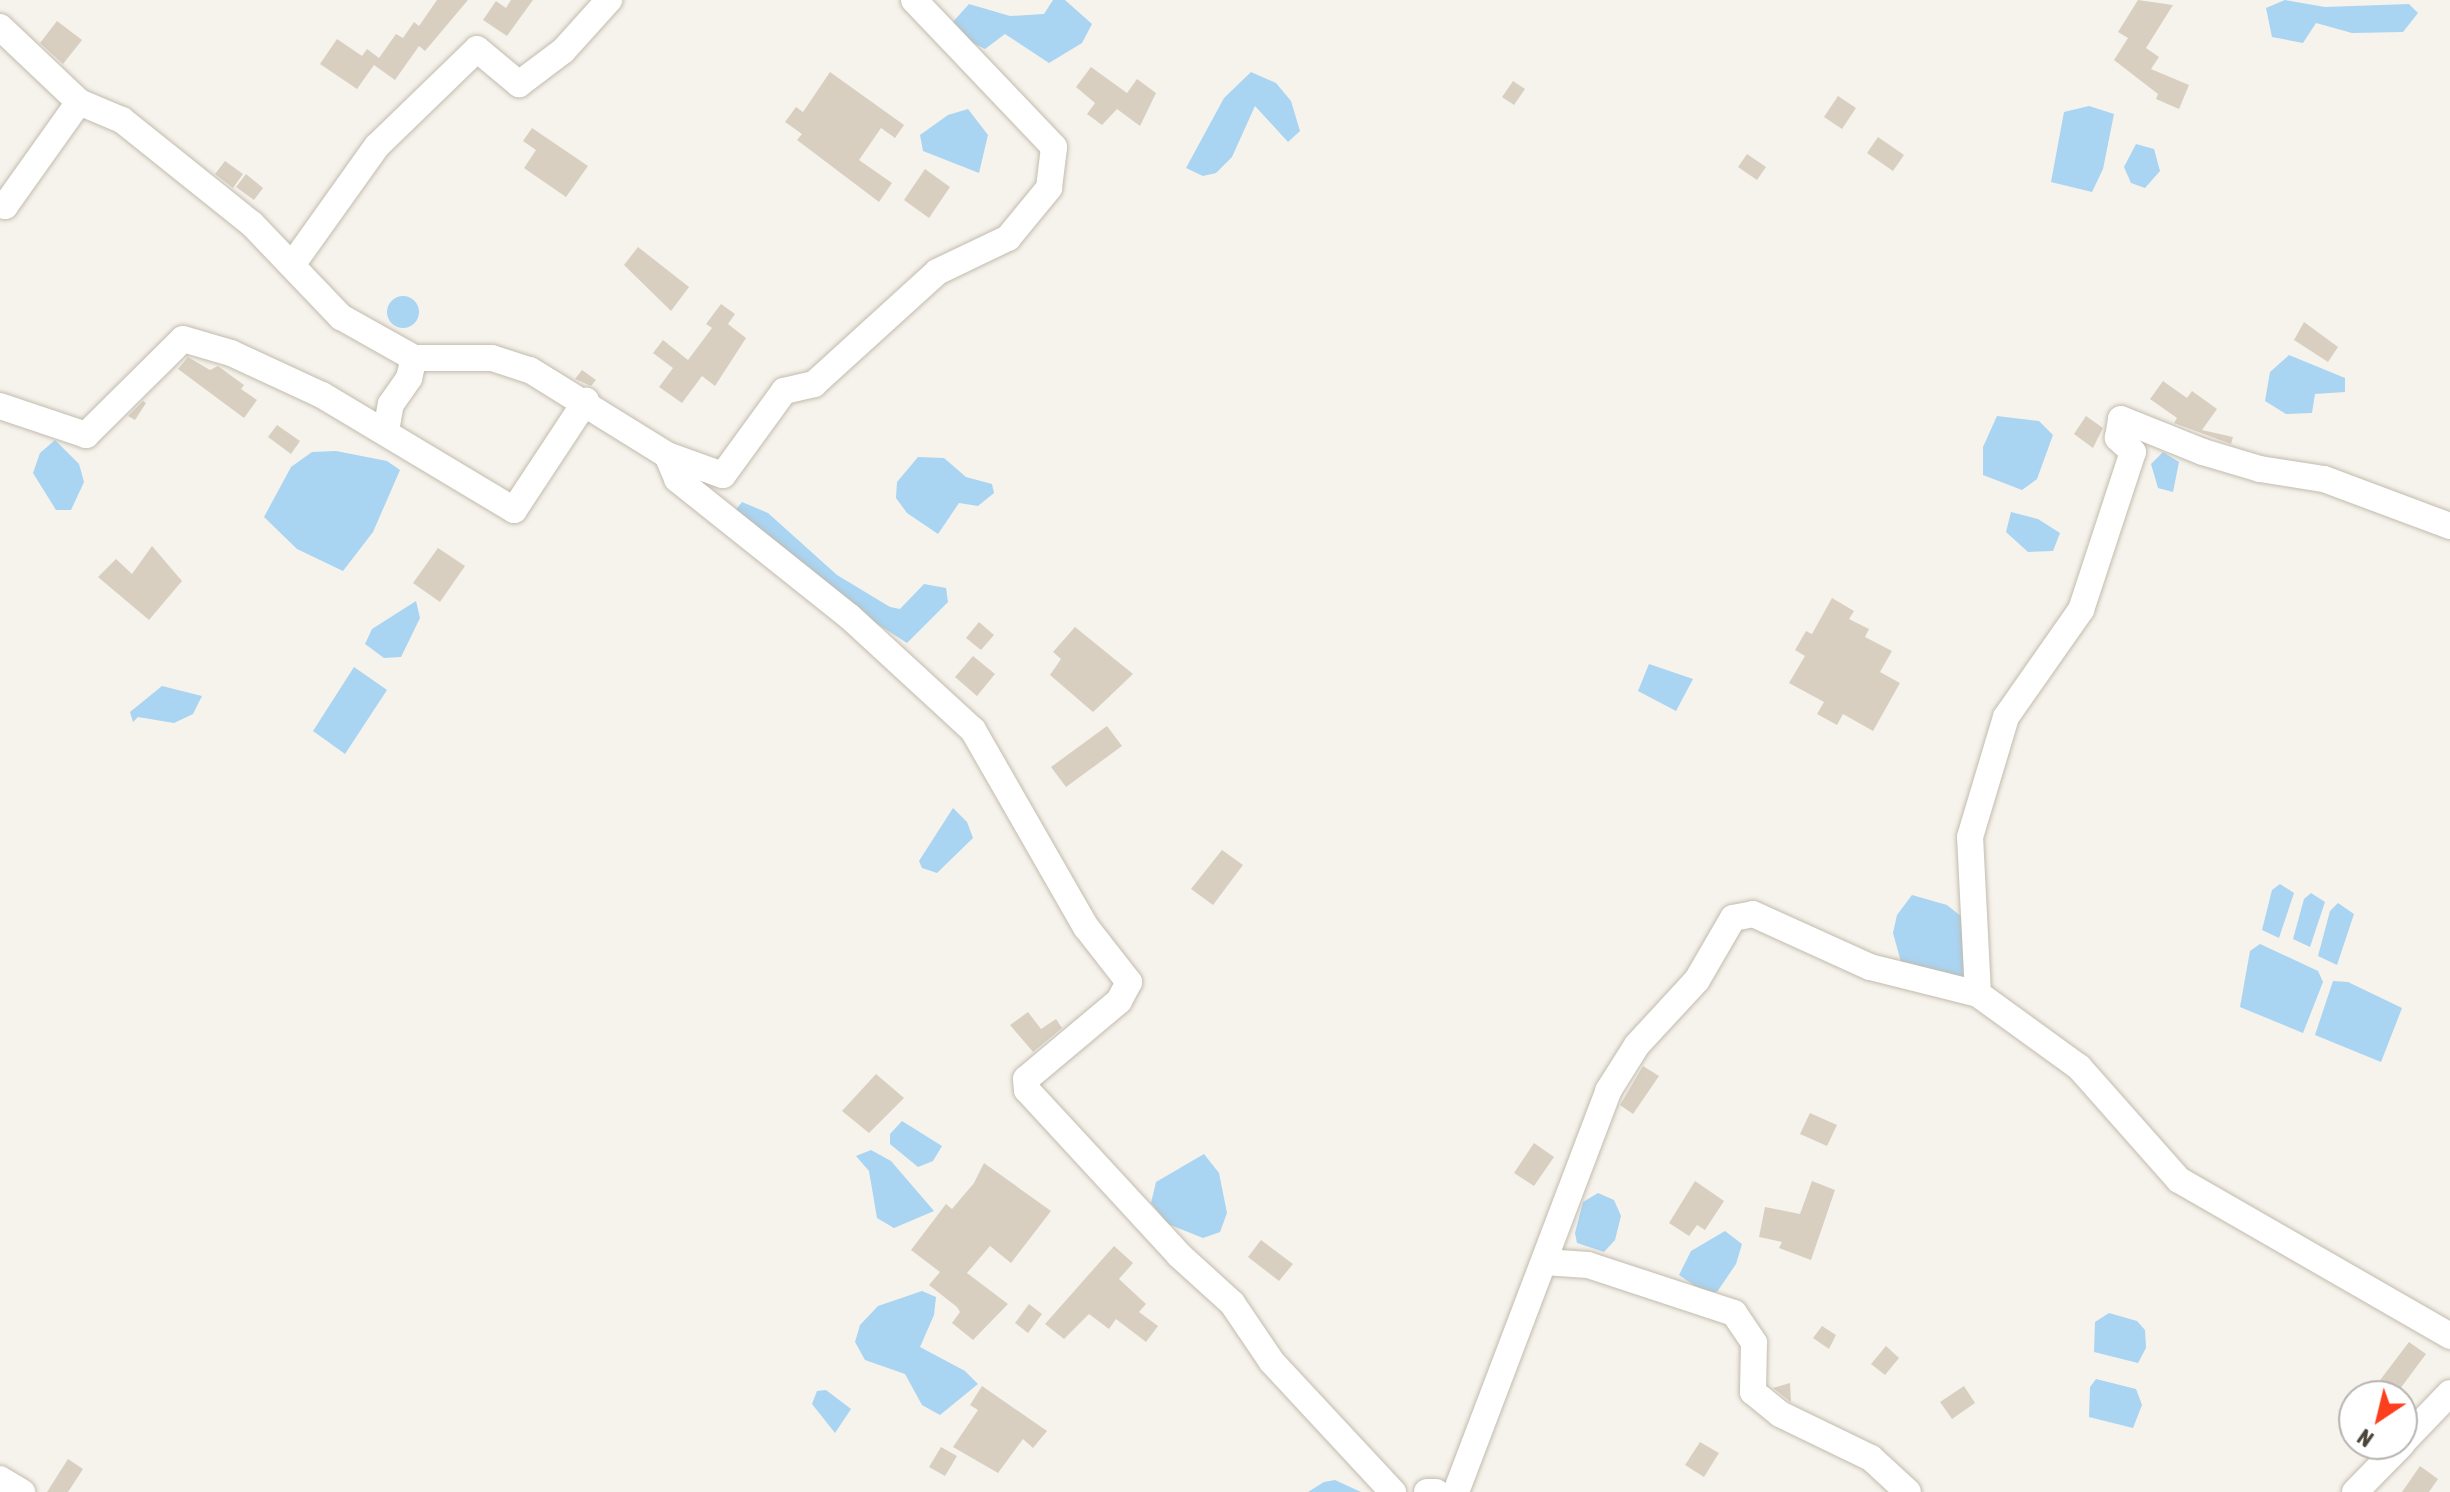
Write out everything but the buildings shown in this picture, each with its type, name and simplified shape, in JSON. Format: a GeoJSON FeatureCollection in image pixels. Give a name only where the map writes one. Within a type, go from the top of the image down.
{"type":"FeatureCollection","features":[{"type":"Feature","properties":{"kind":"street"},"geometry":{"type":"LineString","coordinates":[[292,265],[377,146],[477,49],[519,84],[563,51],[609,0]]}},
{"type":"Feature","properties":{"kind":"street"},"geometry":{"type":"LineString","coordinates":[[0,27],[79,102],[122,120],[252,224],[341,317],[414,358],[492,358],[530,370],[586,401],[667,455],[723,475],[784,391],[814,384],[937,272],[1008,238],[1049,188],[1054,147],[914,0]]}},
{"type":"Feature","properties":{"kind":"street"},"geometry":{"type":"LineString","coordinates":[[2,209],[79,102]]}},
{"type":"Feature","properties":{"kind":"street"},"geometry":{"type":"LineString","coordinates":[[0,406],[86,435],[183,339],[231,353],[386,431],[514,510],[586,401]]}},
{"type":"Feature","properties":{"kind":"street"},"geometry":{"type":"LineString","coordinates":[[386,431],[391,404],[409,378],[414,358]]}},
{"type":"Feature","properties":{"kind":"street"},"geometry":{"type":"LineString","coordinates":[[1978,994],[1970,837],[2006,717],[2081,610],[2133,452],[2118,438],[2121,419],[2203,452],[2260,469],[2324,479],[2450,526]]}},
{"type":"Feature","properties":{"kind":"street"},"geometry":{"type":"LineString","coordinates":[[667,455],[677,479],[850,617],[973,730],[1086,927],[1129,982],[1119,1001],[1026,1079],[1027,1090],[1036,1106],[1179,1255],[1232,1303],[1272,1362],[1393,1492]]}},
{"type":"Feature","properties":{"kind":"street"},"geometry":{"type":"LineString","coordinates":[[1456,1492],[1608,1091],[1637,1045],[1697,980],[1733,918],[1753,914],[1870,967],[1978,994],[2079,1067],[2179,1180],[2450,1336]]}},
{"type":"Feature","properties":{"kind":"street"},"geometry":{"type":"LineString","coordinates":[[1544,1262],[1588,1265],[1734,1313],[1754,1343],[1753,1392],[1780,1414],[1871,1458],[1908,1492]]}},
{"type":"Feature","properties":{"kind":"street"},"geometry":{"type":"LineString","coordinates":[[2418,1427],[2450,1393]]}},
{"type":"Feature","properties":{"kind":"street"},"geometry":{"type":"LineString","coordinates":[[2355,1492],[2386,1460]]}},
{"type":"Feature","properties":{"kind":"street"},"geometry":{"type":"LineString","coordinates":[[0,1479],[22,1492]]}},
{"type":"Feature","properties":{"kind":"street"},"geometry":{"type":"LineString","coordinates":[[1427,1492],[1436,1492]]}},
{"type":"Feature","properties":{"kind":"water"},"geometry":{"type":"Polygon","coordinates":[[[1053,0],[1065,0],[1092,24],[1082,43],[1049,63],[1005,34],[985,49],[965,39],[952,23],[969,4],[1010,16],[1044,14],[1053,0]]]}},
{"type":"Feature","properties":{"kind":"water"},"geometry":{"type":"Polygon","coordinates":[[[2285,0],[2325,7],[2409,4],[2418,13],[2403,32],[2352,33],[2316,23],[2303,43],[2272,37],[2266,8],[2285,0]]]}},
{"type":"Feature","properties":{"kind":"water"},"geometry":{"type":"Polygon","coordinates":[[[1251,72],[1276,83],[1291,101],[1300,131],[1288,142],[1255,106],[1232,157],[1216,173],[1203,176],[1186,168],[1224,98],[1251,72]]]}},
{"type":"Feature","properties":{"kind":"water"},"geometry":{"type":"Polygon","coordinates":[[[2089,106],[2114,114],[2103,169],[2092,192],[2051,182],[2064,112],[2089,106]]]}},
{"type":"Feature","properties":{"kind":"water"},"geometry":{"type":"Polygon","coordinates":[[[968,109],[988,135],[979,173],[923,151],[920,135],[948,115],[968,109]]]}},
{"type":"Feature","properties":{"kind":"water"},"geometry":{"type":"Polygon","coordinates":[[[2136,144],[2154,149],[2160,171],[2145,188],[2131,183],[2124,167],[2136,144]]]}},
{"type":"Feature","properties":{"kind":"water"},"geometry":{"type":"Polygon","coordinates":[[[403,296],[414,301],[419,312],[414,323],[403,328],[392,323],[387,312],[392,301],[403,296]]]}},
{"type":"Feature","properties":{"kind":"water"},"geometry":{"type":"Polygon","coordinates":[[[2289,355],[2345,378],[2345,392],[2315,394],[2312,413],[2286,414],[2265,401],[2270,372],[2289,355]]]}},
{"type":"Feature","properties":{"kind":"water"},"geometry":{"type":"Polygon","coordinates":[[[1997,416],[2039,421],[2053,435],[2037,479],[2022,490],[1983,475],[1983,447],[1997,416]]]}},
{"type":"Feature","properties":{"kind":"water"},"geometry":{"type":"Polygon","coordinates":[[[55,440],[79,464],[84,482],[71,510],[56,510],[33,473],[40,453],[55,440]]]}},
{"type":"Feature","properties":{"kind":"water"},"geometry":{"type":"Polygon","coordinates":[[[336,451],[387,461],[400,470],[373,532],[343,571],[297,549],[264,517],[291,467],[312,452],[336,451]]]}},
{"type":"Feature","properties":{"kind":"water"},"geometry":{"type":"Polygon","coordinates":[[[2163,452],[2179,462],[2173,492],[2158,488],[2151,464],[2163,452]]]}},
{"type":"Feature","properties":{"kind":"water"},"geometry":{"type":"Polygon","coordinates":[[[918,457],[944,458],[966,477],[992,484],[994,493],[978,506],[959,503],[938,534],[907,513],[896,498],[897,482],[918,457]]]}},
{"type":"Feature","properties":{"kind":"water"},"geometry":{"type":"Polygon","coordinates":[[[742,502],[768,513],[837,575],[890,607],[900,609],[924,584],[946,588],[948,602],[907,643],[843,602],[734,512],[742,502]]]}},
{"type":"Feature","properties":{"kind":"water"},"geometry":{"type":"Polygon","coordinates":[[[2011,512],[2038,519],[2060,533],[2053,551],[2028,552],[2006,532],[2011,512]]]}},
{"type":"Feature","properties":{"kind":"water"},"geometry":{"type":"Polygon","coordinates":[[[416,601],[420,618],[401,657],[384,658],[365,644],[372,629],[416,601]]]}},
{"type":"Feature","properties":{"kind":"water"},"geometry":{"type":"Polygon","coordinates":[[[1649,664],[1693,679],[1676,711],[1638,691],[1649,664]]]}},
{"type":"Feature","properties":{"kind":"water"},"geometry":{"type":"Polygon","coordinates":[[[354,667],[387,690],[345,754],[313,731],[354,667]]]}},
{"type":"Feature","properties":{"kind":"water"},"geometry":{"type":"Polygon","coordinates":[[[162,686],[202,696],[193,714],[174,723],[138,717],[133,722],[130,712],[162,686]]]}},
{"type":"Feature","properties":{"kind":"water"},"geometry":{"type":"Polygon","coordinates":[[[953,808],[967,822],[973,838],[937,873],[922,868],[919,861],[953,808]]]}},
{"type":"Feature","properties":{"kind":"water"},"geometry":{"type":"Polygon","coordinates":[[[2280,884],[2294,893],[2279,938],[2262,930],[2272,890],[2280,884]]]}},
{"type":"Feature","properties":{"kind":"water"},"geometry":{"type":"Polygon","coordinates":[[[2311,893],[2325,902],[2310,947],[2293,939],[2304,899],[2311,893]]]}},
{"type":"Feature","properties":{"kind":"water"},"geometry":{"type":"Polygon","coordinates":[[[1912,895],[1947,905],[1962,917],[1967,967],[1963,978],[1901,962],[1893,933],[1897,915],[1912,895]]]}},
{"type":"Feature","properties":{"kind":"water"},"geometry":{"type":"Polygon","coordinates":[[[2338,903],[2354,914],[2337,965],[2318,956],[2330,911],[2338,903]]]}},
{"type":"Feature","properties":{"kind":"water"},"geometry":{"type":"Polygon","coordinates":[[[2260,944],[2318,971],[2323,982],[2303,1033],[2240,1007],[2250,951],[2260,944]]]}},
{"type":"Feature","properties":{"kind":"water"},"geometry":{"type":"Polygon","coordinates":[[[2333,981],[2348,982],[2402,1008],[2381,1062],[2315,1035],[2333,981]]]}},
{"type":"Feature","properties":{"kind":"water"},"geometry":{"type":"Polygon","coordinates":[[[902,1121],[942,1146],[933,1161],[918,1167],[890,1144],[890,1134],[902,1121]]]}},
{"type":"Feature","properties":{"kind":"water"},"geometry":{"type":"Polygon","coordinates":[[[871,1150],[891,1161],[934,1211],[894,1228],[877,1218],[869,1171],[856,1156],[871,1150]]]}},
{"type":"Feature","properties":{"kind":"water"},"geometry":{"type":"Polygon","coordinates":[[[1204,1154],[1219,1173],[1227,1213],[1220,1232],[1203,1238],[1168,1224],[1151,1203],[1156,1182],[1204,1154]]]}},
{"type":"Feature","properties":{"kind":"water"},"geometry":{"type":"Polygon","coordinates":[[[1598,1193],[1614,1200],[1621,1216],[1615,1240],[1604,1252],[1577,1243],[1575,1233],[1583,1202],[1598,1193]]]}},
{"type":"Feature","properties":{"kind":"water"},"geometry":{"type":"Polygon","coordinates":[[[1725,1231],[1742,1244],[1736,1264],[1717,1292],[1705,1293],[1679,1275],[1691,1251],[1725,1231]]]}},
{"type":"Feature","properties":{"kind":"water"},"geometry":{"type":"Polygon","coordinates":[[[922,1291],[936,1297],[934,1315],[920,1347],[965,1371],[978,1384],[940,1415],[922,1405],[905,1374],[865,1360],[855,1342],[860,1325],[878,1306],[922,1291]]]}},
{"type":"Feature","properties":{"kind":"water"},"geometry":{"type":"Polygon","coordinates":[[[2109,1313],[2137,1321],[2145,1330],[2146,1348],[2138,1363],[2094,1352],[2095,1322],[2109,1313]]]}},
{"type":"Feature","properties":{"kind":"water"},"geometry":{"type":"Polygon","coordinates":[[[2096,1379],[2136,1389],[2142,1405],[2133,1428],[2089,1417],[2090,1387],[2096,1379]]]}},
{"type":"Feature","properties":{"kind":"water"},"geometry":{"type":"Polygon","coordinates":[[[826,1390],[851,1409],[835,1433],[812,1404],[817,1391],[826,1390]]]}},
{"type":"Feature","properties":{"kind":"water"},"geometry":{"type":"Polygon","coordinates":[[[1335,1480],[1361,1492],[1308,1492],[1324,1482],[1335,1480]]]}}]}
